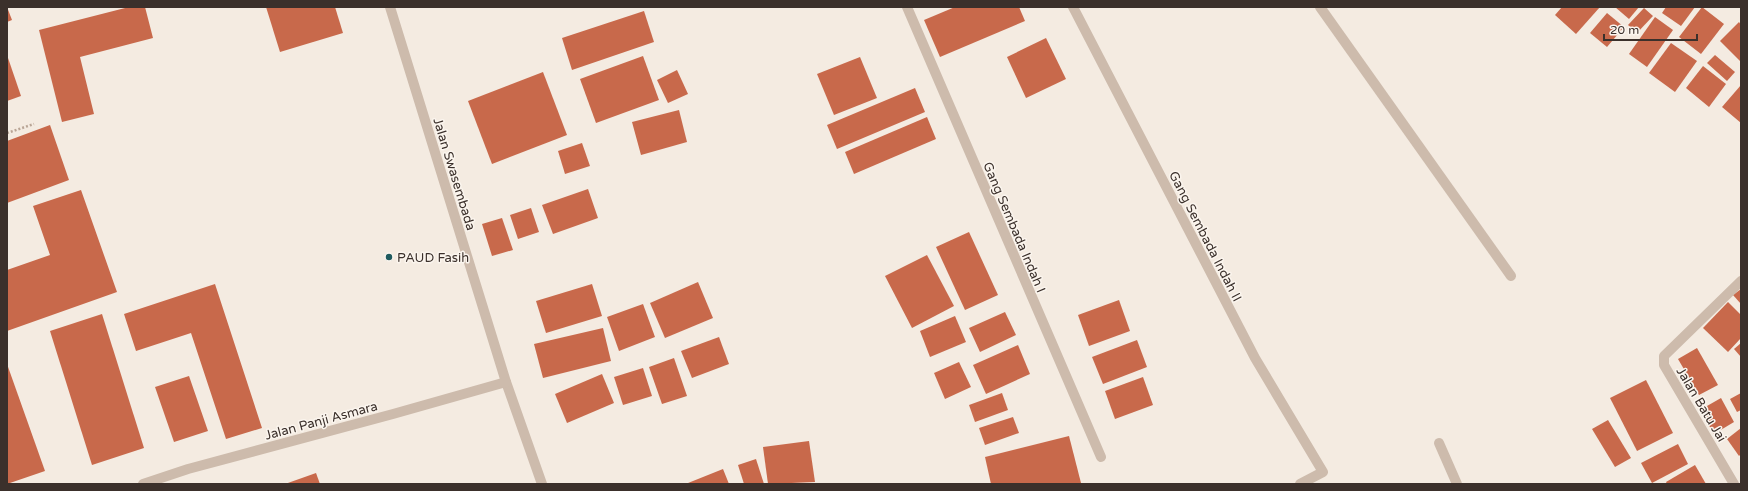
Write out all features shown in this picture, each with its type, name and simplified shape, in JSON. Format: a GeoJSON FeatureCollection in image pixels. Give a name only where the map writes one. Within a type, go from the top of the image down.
{"type":"FeatureCollection","features":[{"type":"Feature","properties":{"kind":"street","name":"Jalan Swasembada"},"geometry":{"type":"LineString","coordinates":[[390,7],[506,382],[542,484]]}},
{"type":"Feature","properties":{"kind":"street","name":"Gang Sembada Indah I"},"geometry":{"type":"LineString","coordinates":[[906,7],[1101,457]]}},
{"type":"Feature","properties":{"kind":"street","name":"Gang Sembada Indah II"},"geometry":{"type":"LineString","coordinates":[[1073,7],[1255,358],[1323,472],[1300,484]]}},
{"type":"Feature","properties":{"kind":"street"},"geometry":{"type":"LineString","coordinates":[[1320,7],[1511,276]]}},
{"type":"Feature","properties":{"kind":"street","name":"Jalan Batu Jai"},"geometry":{"type":"LineString","coordinates":[[1741,281],[1664,356],[1664,365],[1736,484],[1741,480]]}},
{"type":"Feature","properties":{"kind":"street","name":"Jalan Panji Asmara"},"geometry":{"type":"LineString","coordinates":[[143,484],[188,469],[506,382]]}},
{"type":"Feature","properties":{"kind":"street"},"geometry":{"type":"LineString","coordinates":[[1439,443],[1457,484]]}},
{"type":"Feature","properties":{"kind":"path"},"geometry":{"type":"LineString","coordinates":[[7,133],[34,124]]}},
{"type":"Feature","properties":{"kind":"building"},"geometry":{"type":"Polygon","coordinates":[[[7,7],[12,20],[7,22],[7,7]]]}},
{"type":"Feature","properties":{"kind":"building"},"geometry":{"type":"Polygon","coordinates":[[[129,7],[145,7],[153,38],[80,57],[94,114],[62,122],[39,30],[129,7]]]}},
{"type":"Feature","properties":{"kind":"building"},"geometry":{"type":"Polygon","coordinates":[[[266,7],[335,7],[343,33],[280,52],[266,7]]]}},
{"type":"Feature","properties":{"kind":"building"},"geometry":{"type":"Polygon","coordinates":[[[955,7],[1019,7],[1025,21],[940,57],[924,20],[955,7]]]}},
{"type":"Feature","properties":{"kind":"building"},"geometry":{"type":"Polygon","coordinates":[[[1562,7],[1600,7],[1576,34],[1555,15],[1562,7]]]}},
{"type":"Feature","properties":{"kind":"building"},"geometry":{"type":"Polygon","coordinates":[[[1615,7],[1639,7],[1629,19],[1615,7]]]}},
{"type":"Feature","properties":{"kind":"building"},"geometry":{"type":"Polygon","coordinates":[[[1666,7],[1695,7],[1681,26],[1662,13],[1666,7]]]}},
{"type":"Feature","properties":{"kind":"building"},"geometry":{"type":"Polygon","coordinates":[[[1702,7],[1724,24],[1701,54],[1679,37],[1702,7]]]}},
{"type":"Feature","properties":{"kind":"building"},"geometry":{"type":"Polygon","coordinates":[[[1644,8],[1653,16],[1637,33],[1628,25],[1644,8]]]}},
{"type":"Feature","properties":{"kind":"building"},"geometry":{"type":"Polygon","coordinates":[[[644,11],[654,42],[572,70],[562,38],[644,11]]]}},
{"type":"Feature","properties":{"kind":"building"},"geometry":{"type":"Polygon","coordinates":[[[1607,13],[1624,27],[1607,47],[1590,33],[1607,13]]]}},
{"type":"Feature","properties":{"kind":"building"},"geometry":{"type":"Polygon","coordinates":[[[1655,17],[1673,30],[1647,67],[1629,54],[1655,17]]]}},
{"type":"Feature","properties":{"kind":"building"},"geometry":{"type":"Polygon","coordinates":[[[1739,22],[1741,25],[1741,62],[1720,41],[1739,22]]]}},
{"type":"Feature","properties":{"kind":"building"},"geometry":{"type":"Polygon","coordinates":[[[1046,38],[1066,79],[1026,98],[1007,57],[1046,38]]]}},
{"type":"Feature","properties":{"kind":"building"},"geometry":{"type":"Polygon","coordinates":[[[1671,43],[1697,61],[1675,92],[1649,73],[1671,43]]]}},
{"type":"Feature","properties":{"kind":"building"},"geometry":{"type":"Polygon","coordinates":[[[7,55],[21,96],[7,101],[7,55]]]}},
{"type":"Feature","properties":{"kind":"building"},"geometry":{"type":"Polygon","coordinates":[[[1715,55],[1735,72],[1727,81],[1707,63],[1715,55]]]}},
{"type":"Feature","properties":{"kind":"building"},"geometry":{"type":"Polygon","coordinates":[[[643,56],[659,100],[596,123],[580,79],[643,56]]]}},
{"type":"Feature","properties":{"kind":"building"},"geometry":{"type":"Polygon","coordinates":[[[860,57],[877,98],[834,115],[817,74],[860,57]]]}},
{"type":"Feature","properties":{"kind":"building"},"geometry":{"type":"Polygon","coordinates":[[[1703,66],[1726,84],[1709,107],[1686,88],[1703,66]]]}},
{"type":"Feature","properties":{"kind":"building"},"geometry":{"type":"Polygon","coordinates":[[[677,70],[688,94],[668,103],[657,80],[677,70]]]}},
{"type":"Feature","properties":{"kind":"building"},"geometry":{"type":"Polygon","coordinates":[[[543,72],[567,135],[492,164],[468,101],[543,72]]]}},
{"type":"Feature","properties":{"kind":"building"},"geometry":{"type":"Polygon","coordinates":[[[1741,85],[1741,123],[1722,107],[1741,85]]]}},
{"type":"Feature","properties":{"kind":"building"},"geometry":{"type":"Polygon","coordinates":[[[915,88],[925,112],[837,149],[827,125],[915,88]]]}},
{"type":"Feature","properties":{"kind":"building"},"geometry":{"type":"Polygon","coordinates":[[[679,110],[687,142],[641,155],[632,122],[679,110]]]}},
{"type":"Feature","properties":{"kind":"building"},"geometry":{"type":"Polygon","coordinates":[[[927,117],[936,139],[854,174],[845,152],[927,117]]]}},
{"type":"Feature","properties":{"kind":"building"},"geometry":{"type":"Polygon","coordinates":[[[50,125],[69,180],[7,203],[7,141],[50,125]]]}},
{"type":"Feature","properties":{"kind":"building"},"geometry":{"type":"Polygon","coordinates":[[[582,143],[590,166],[565,174],[558,151],[582,143]]]}},
{"type":"Feature","properties":{"kind":"building"},"geometry":{"type":"Polygon","coordinates":[[[588,189],[598,218],[553,234],[542,205],[588,189]]]}},
{"type":"Feature","properties":{"kind":"building"},"geometry":{"type":"Polygon","coordinates":[[[81,190],[117,292],[7,331],[7,270],[50,255],[33,206],[81,190]]]}},
{"type":"Feature","properties":{"kind":"building"},"geometry":{"type":"Polygon","coordinates":[[[531,208],[539,232],[518,239],[510,215],[531,208]]]}},
{"type":"Feature","properties":{"kind":"building"},"geometry":{"type":"Polygon","coordinates":[[[502,218],[513,250],[492,256],[482,224],[502,218]]]}},
{"type":"Feature","properties":{"kind":"building"},"geometry":{"type":"Polygon","coordinates":[[[969,232],[998,295],[965,310],[936,247],[969,232]]]}},
{"type":"Feature","properties":{"kind":"building"},"geometry":{"type":"Polygon","coordinates":[[[927,255],[954,306],[912,328],[885,276],[927,255]]]}},
{"type":"Feature","properties":{"kind":"building"},"geometry":{"type":"Polygon","coordinates":[[[698,282],[713,318],[665,338],[650,303],[698,282]]]}},
{"type":"Feature","properties":{"kind":"building"},"geometry":{"type":"Polygon","coordinates":[[[215,284],[262,428],[226,439],[191,333],[136,351],[124,314],[215,284]]]}},
{"type":"Feature","properties":{"kind":"building"},"geometry":{"type":"Polygon","coordinates":[[[592,284],[602,316],[546,333],[536,301],[592,284]]]}},
{"type":"Feature","properties":{"kind":"building"},"geometry":{"type":"Polygon","coordinates":[[[1741,289],[1741,304],[1733,295],[1741,289]]]}},
{"type":"Feature","properties":{"kind":"building"},"geometry":{"type":"Polygon","coordinates":[[[1119,300],[1130,331],[1089,346],[1078,315],[1119,300]]]}},
{"type":"Feature","properties":{"kind":"building"},"geometry":{"type":"Polygon","coordinates":[[[1728,302],[1741,315],[1741,338],[1728,352],[1703,328],[1728,302]]]}},
{"type":"Feature","properties":{"kind":"building"},"geometry":{"type":"Polygon","coordinates":[[[643,304],[655,337],[619,351],[607,317],[643,304]]]}},
{"type":"Feature","properties":{"kind":"building"},"geometry":{"type":"Polygon","coordinates":[[[1005,312],[1016,335],[980,352],[969,328],[1005,312]]]}},
{"type":"Feature","properties":{"kind":"building"},"geometry":{"type":"Polygon","coordinates":[[[102,314],[144,448],[92,465],[50,331],[102,314]]]}},
{"type":"Feature","properties":{"kind":"building"},"geometry":{"type":"Polygon","coordinates":[[[955,316],[966,342],[930,357],[920,331],[955,316]]]}},
{"type":"Feature","properties":{"kind":"building"},"geometry":{"type":"Polygon","coordinates":[[[603,328],[611,361],[543,378],[534,344],[603,328]]]}},
{"type":"Feature","properties":{"kind":"building"},"geometry":{"type":"Polygon","coordinates":[[[719,337],[729,364],[692,378],[681,351],[719,337]]]}},
{"type":"Feature","properties":{"kind":"building"},"geometry":{"type":"Polygon","coordinates":[[[1137,340],[1147,367],[1103,384],[1092,357],[1137,340]]]}},
{"type":"Feature","properties":{"kind":"building"},"geometry":{"type":"Polygon","coordinates":[[[1741,343],[1741,357],[1734,349],[1741,343]]]}},
{"type":"Feature","properties":{"kind":"building"},"geometry":{"type":"Polygon","coordinates":[[[1018,345],[1030,374],[986,394],[973,365],[1018,345]]]}},
{"type":"Feature","properties":{"kind":"building"},"geometry":{"type":"Polygon","coordinates":[[[1697,348],[1718,385],[1699,395],[1678,359],[1697,348]]]}},
{"type":"Feature","properties":{"kind":"building"},"geometry":{"type":"Polygon","coordinates":[[[674,358],[687,396],[662,404],[649,367],[674,358]]]}},
{"type":"Feature","properties":{"kind":"building"},"geometry":{"type":"Polygon","coordinates":[[[959,362],[971,387],[945,399],[934,373],[959,362]]]}},
{"type":"Feature","properties":{"kind":"building"},"geometry":{"type":"Polygon","coordinates":[[[7,364],[45,471],[7,484],[7,364]]]}},
{"type":"Feature","properties":{"kind":"building"},"geometry":{"type":"Polygon","coordinates":[[[643,368],[652,396],[623,405],[614,377],[643,368]]]}},
{"type":"Feature","properties":{"kind":"building"},"geometry":{"type":"Polygon","coordinates":[[[602,374],[614,403],[567,423],[555,394],[602,374]]]}},
{"type":"Feature","properties":{"kind":"building"},"geometry":{"type":"Polygon","coordinates":[[[189,376],[208,431],[174,442],[155,387],[189,376]]]}},
{"type":"Feature","properties":{"kind":"building"},"geometry":{"type":"Polygon","coordinates":[[[1143,377],[1153,405],[1115,419],[1105,391],[1143,377]]]}},
{"type":"Feature","properties":{"kind":"building"},"geometry":{"type":"Polygon","coordinates":[[[1646,380],[1673,433],[1637,451],[1610,398],[1646,380]]]}},
{"type":"Feature","properties":{"kind":"building"},"geometry":{"type":"Polygon","coordinates":[[[1002,393],[1008,410],[975,422],[969,405],[1002,393]]]}},
{"type":"Feature","properties":{"kind":"building"},"geometry":{"type":"Polygon","coordinates":[[[1741,393],[1741,410],[1737,412],[1730,399],[1741,393]]]}},
{"type":"Feature","properties":{"kind":"building"},"geometry":{"type":"Polygon","coordinates":[[[1721,398],[1734,422],[1714,434],[1700,410],[1721,398]]]}},
{"type":"Feature","properties":{"kind":"building"},"geometry":{"type":"Polygon","coordinates":[[[1013,417],[1019,433],[985,445],[979,428],[1013,417]]]}},
{"type":"Feature","properties":{"kind":"building"},"geometry":{"type":"Polygon","coordinates":[[[1608,420],[1631,458],[1615,467],[1592,429],[1608,420]]]}},
{"type":"Feature","properties":{"kind":"building"},"geometry":{"type":"Polygon","coordinates":[[[1741,428],[1741,454],[1739,456],[1727,439],[1741,428]]]}},
{"type":"Feature","properties":{"kind":"building"},"geometry":{"type":"Polygon","coordinates":[[[1069,436],[1081,483],[991,484],[985,457],[1069,436]]]}},
{"type":"Feature","properties":{"kind":"building"},"geometry":{"type":"Polygon","coordinates":[[[809,441],[815,482],[768,484],[763,447],[809,441]]]}},
{"type":"Feature","properties":{"kind":"building"},"geometry":{"type":"Polygon","coordinates":[[[1678,444],[1688,464],[1652,483],[1641,463],[1678,444]]]}},
{"type":"Feature","properties":{"kind":"building"},"geometry":{"type":"Polygon","coordinates":[[[756,459],[764,484],[744,484],[738,465],[756,459]]]}},
{"type":"Feature","properties":{"kind":"building"},"geometry":{"type":"Polygon","coordinates":[[[1695,465],[1706,484],[1667,484],[1666,482],[1695,465]]]}},
{"type":"Feature","properties":{"kind":"building"},"geometry":{"type":"Polygon","coordinates":[[[723,469],[729,484],[688,483],[723,469]]]}},
{"type":"Feature","properties":{"kind":"building"},"geometry":{"type":"Polygon","coordinates":[[[316,473],[320,484],[285,484],[316,473]]]}},
{"type":"Feature","properties":{"kind":"place","name":"PAUD Fasih"},"geometry":{"type":"Point","coordinates":[389,257]}}]}
